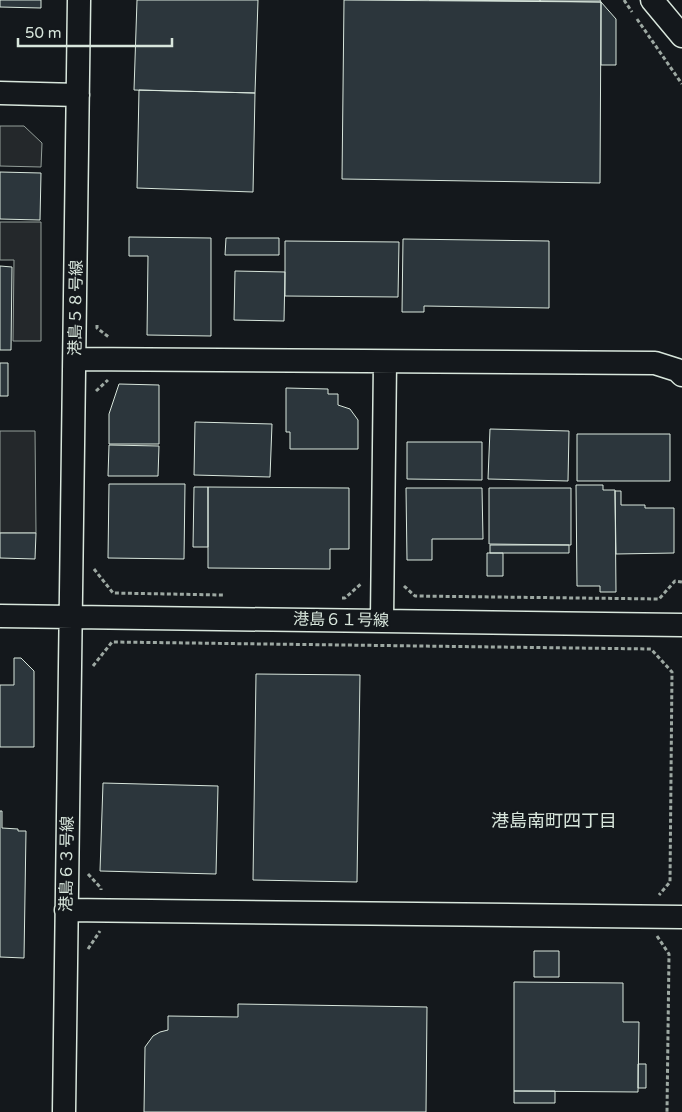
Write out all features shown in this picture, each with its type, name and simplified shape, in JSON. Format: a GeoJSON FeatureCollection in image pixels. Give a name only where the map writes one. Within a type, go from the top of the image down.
{"type":"FeatureCollection","features":[{"type":"Feature","properties":{"kind":"street","name":"港島５８号線"},"geometry":{"type":"LineString","coordinates":[[70,617],[79,0]]}},
{"type":"Feature","properties":{"kind":"street"},"geometry":{"type":"LineString","coordinates":[[652,0],[682,36]]}},
{"type":"Feature","properties":{"kind":"street"},"geometry":{"type":"LineString","coordinates":[[0,93],[78,95]]}},
{"type":"Feature","properties":{"kind":"street"},"geometry":{"type":"LineString","coordinates":[[75,359],[655,363],[676,370],[682,375]]}},
{"type":"Feature","properties":{"kind":"street"},"geometry":{"type":"LineString","coordinates":[[382,620],[385,362]]}},
{"type":"Feature","properties":{"kind":"street","name":"港島６１号線"},"geometry":{"type":"LineString","coordinates":[[0,616],[682,625]]}},
{"type":"Feature","properties":{"kind":"street","name":"港島６３号線"},"geometry":{"type":"LineString","coordinates":[[64,1112],[70,617]]}},
{"type":"Feature","properties":{"kind":"street"},"geometry":{"type":"LineString","coordinates":[[66,910],[682,917]]}},
{"type":"Feature","properties":{"kind":"path"},"geometry":{"type":"LineString","coordinates":[[624,0],[682,84]]}},
{"type":"Feature","properties":{"kind":"path"},"geometry":{"type":"LineString","coordinates":[[96,400],[96,391],[115,374],[116,343],[97,328],[98,318]]}},
{"type":"Feature","properties":{"kind":"path"},"geometry":{"type":"LineString","coordinates":[[94,562],[94,571],[113,593],[229,596]]}},
{"type":"Feature","properties":{"kind":"path"},"geometry":{"type":"LineString","coordinates":[[335,598],[345,598],[360,582]]}},
{"type":"Feature","properties":{"kind":"path"},"geometry":{"type":"LineString","coordinates":[[400,583],[415,596],[659,599],[675,582],[682,582]]}},
{"type":"Feature","properties":{"kind":"path"},"geometry":{"type":"LineString","coordinates":[[92,675],[93,665],[112,642],[651,649],[672,672],[670,882],[658,896],[657,938],[669,954],[667,1112]]}},
{"type":"Feature","properties":{"kind":"path"},"geometry":{"type":"LineString","coordinates":[[87,874],[101,888]]}},
{"type":"Feature","properties":{"kind":"shaded area"},"geometry":{"type":"Polygon","coordinates":[[[0,126],[24,126],[42,143],[41,167],[0,166],[0,126]]]}},
{"type":"Feature","properties":{"kind":"shaded area"},"geometry":{"type":"Polygon","coordinates":[[[0,222],[41,222],[41,341],[13,341],[14,260],[0,260],[0,222]]]}},
{"type":"Feature","properties":{"kind":"shaded area"},"geometry":{"type":"Polygon","coordinates":[[[0,431],[35,431],[36,533],[0,533],[0,431]]]}},
{"type":"Feature","properties":{"kind":"building"},"geometry":{"type":"Polygon","coordinates":[[[0,0],[41,0],[41,8],[0,7],[0,0]]]}},
{"type":"Feature","properties":{"kind":"building"},"geometry":{"type":"Polygon","coordinates":[[[137,0],[258,0],[255,93],[134,90],[137,0]]]}},
{"type":"Feature","properties":{"kind":"building"},"geometry":{"type":"Polygon","coordinates":[[[344,0],[601,2],[600,183],[342,179],[344,0]]]}},
{"type":"Feature","properties":{"kind":"building"},"geometry":{"type":"Polygon","coordinates":[[[429,0],[540,0],[540,1],[429,0]]]}},
{"type":"Feature","properties":{"kind":"building"},"geometry":{"type":"Polygon","coordinates":[[[600,0],[601,2],[540,1],[600,0]]]}},
{"type":"Feature","properties":{"kind":"building"},"geometry":{"type":"Polygon","coordinates":[[[601,2],[616,19],[616,65],[601,65],[601,2]]]}},
{"type":"Feature","properties":{"kind":"building"},"geometry":{"type":"Polygon","coordinates":[[[139,90],[255,93],[253,192],[137,188],[139,90]]]}},
{"type":"Feature","properties":{"kind":"building"},"geometry":{"type":"Polygon","coordinates":[[[0,172],[41,173],[40,220],[0,219],[0,172]]]}},
{"type":"Feature","properties":{"kind":"building"},"geometry":{"type":"Polygon","coordinates":[[[129,237],[211,238],[211,336],[147,335],[148,256],[129,256],[129,237]]]}},
{"type":"Feature","properties":{"kind":"building"},"geometry":{"type":"Polygon","coordinates":[[[226,238],[279,238],[279,255],[225,255],[226,238]]]}},
{"type":"Feature","properties":{"kind":"building"},"geometry":{"type":"Polygon","coordinates":[[[403,239],[549,241],[549,308],[424,306],[424,312],[402,312],[403,239]]]}},
{"type":"Feature","properties":{"kind":"building"},"geometry":{"type":"Polygon","coordinates":[[[285,241],[399,242],[398,297],[285,296],[285,241]]]}},
{"type":"Feature","properties":{"kind":"building"},"geometry":{"type":"Polygon","coordinates":[[[0,266],[12,267],[11,350],[0,350],[0,266]]]}},
{"type":"Feature","properties":{"kind":"building"},"geometry":{"type":"Polygon","coordinates":[[[235,271],[285,272],[284,321],[234,320],[235,271]]]}},
{"type":"Feature","properties":{"kind":"building"},"geometry":{"type":"Polygon","coordinates":[[[0,363],[8,363],[8,396],[0,396],[0,363]]]}},
{"type":"Feature","properties":{"kind":"building"},"geometry":{"type":"Polygon","coordinates":[[[119,384],[159,385],[159,444],[109,444],[109,414],[119,384]]]}},
{"type":"Feature","properties":{"kind":"building"},"geometry":{"type":"Polygon","coordinates":[[[286,388],[328,389],[328,394],[338,394],[338,405],[350,409],[358,420],[358,449],[290,449],[290,432],[286,432],[286,388]]]}},
{"type":"Feature","properties":{"kind":"building"},"geometry":{"type":"Polygon","coordinates":[[[195,422],[272,424],[270,477],[194,475],[195,422]]]}},
{"type":"Feature","properties":{"kind":"building"},"geometry":{"type":"Polygon","coordinates":[[[490,429],[569,431],[568,481],[488,479],[490,429]]]}},
{"type":"Feature","properties":{"kind":"building"},"geometry":{"type":"Polygon","coordinates":[[[577,434],[670,434],[670,481],[577,481],[577,434]]]}},
{"type":"Feature","properties":{"kind":"building"},"geometry":{"type":"Polygon","coordinates":[[[407,442],[482,442],[482,480],[407,479],[407,442]]]}},
{"type":"Feature","properties":{"kind":"building"},"geometry":{"type":"Polygon","coordinates":[[[109,445],[159,446],[158,476],[108,476],[109,445]]]}},
{"type":"Feature","properties":{"kind":"building"},"geometry":{"type":"Polygon","coordinates":[[[109,484],[185,484],[184,559],[108,558],[109,484]]]}},
{"type":"Feature","properties":{"kind":"building"},"geometry":{"type":"Polygon","coordinates":[[[576,485],[603,485],[603,490],[615,490],[616,592],[600,592],[600,586],[577,586],[576,485]]]}},
{"type":"Feature","properties":{"kind":"building"},"geometry":{"type":"Polygon","coordinates":[[[194,487],[208,487],[208,547],[193,547],[194,487]]]}},
{"type":"Feature","properties":{"kind":"building"},"geometry":{"type":"Polygon","coordinates":[[[208,487],[349,488],[349,549],[330,549],[330,569],[208,568],[208,487]]]}},
{"type":"Feature","properties":{"kind":"building"},"geometry":{"type":"Polygon","coordinates":[[[406,488],[482,488],[483,539],[432,539],[432,560],[407,560],[406,488]]]}},
{"type":"Feature","properties":{"kind":"building"},"geometry":{"type":"Polygon","coordinates":[[[489,488],[571,488],[571,545],[489,544],[489,488]]]}},
{"type":"Feature","properties":{"kind":"building"},"geometry":{"type":"Polygon","coordinates":[[[615,491],[621,491],[621,505],[645,505],[645,508],[674,508],[674,553],[616,554],[615,491]]]}},
{"type":"Feature","properties":{"kind":"building"},"geometry":{"type":"Polygon","coordinates":[[[0,533],[36,533],[35,559],[0,558],[0,533]]]}},
{"type":"Feature","properties":{"kind":"building"},"geometry":{"type":"Polygon","coordinates":[[[490,545],[569,545],[569,553],[490,553],[490,545]]]}},
{"type":"Feature","properties":{"kind":"building"},"geometry":{"type":"Polygon","coordinates":[[[487,553],[503,553],[503,576],[487,576],[487,553]]]}},
{"type":"Feature","properties":{"kind":"building"},"geometry":{"type":"Polygon","coordinates":[[[14,658],[21,658],[34,671],[34,747],[0,747],[0,685],[14,685],[14,658]]]}},
{"type":"Feature","properties":{"kind":"building"},"geometry":{"type":"Polygon","coordinates":[[[256,674],[360,675],[357,882],[253,880],[256,674]]]}},
{"type":"Feature","properties":{"kind":"building"},"geometry":{"type":"Polygon","coordinates":[[[103,783],[218,786],[216,874],[100,871],[103,783]]]}},
{"type":"Feature","properties":{"kind":"building"},"geometry":{"type":"Polygon","coordinates":[[[0,811],[2,811],[2,828],[26,831],[24,958],[0,957],[0,811]]]}},
{"type":"Feature","properties":{"kind":"building"},"geometry":{"type":"Polygon","coordinates":[[[534,951],[559,951],[559,977],[534,977],[534,951]]]}},
{"type":"Feature","properties":{"kind":"building"},"geometry":{"type":"Polygon","coordinates":[[[514,982],[623,983],[623,1022],[639,1022],[638,1092],[514,1091],[514,982]]]}},
{"type":"Feature","properties":{"kind":"building"},"geometry":{"type":"Polygon","coordinates":[[[238,1004],[427,1007],[426,1112],[144,1112],[145,1047],[153,1036],[168,1030],[168,1016],[238,1017],[238,1004]]]}},
{"type":"Feature","properties":{"kind":"building"},"geometry":{"type":"Polygon","coordinates":[[[638,1064],[646,1064],[646,1088],[638,1088],[638,1064]]]}},
{"type":"Feature","properties":{"kind":"building"},"geometry":{"type":"Polygon","coordinates":[[[514,1091],[555,1091],[555,1103],[514,1103],[514,1091]]]}},
{"type":"Feature","properties":{"kind":"district","name":"港島南町四丁目"},"geometry":{"type":"Point","coordinates":[554,821]}}]}
